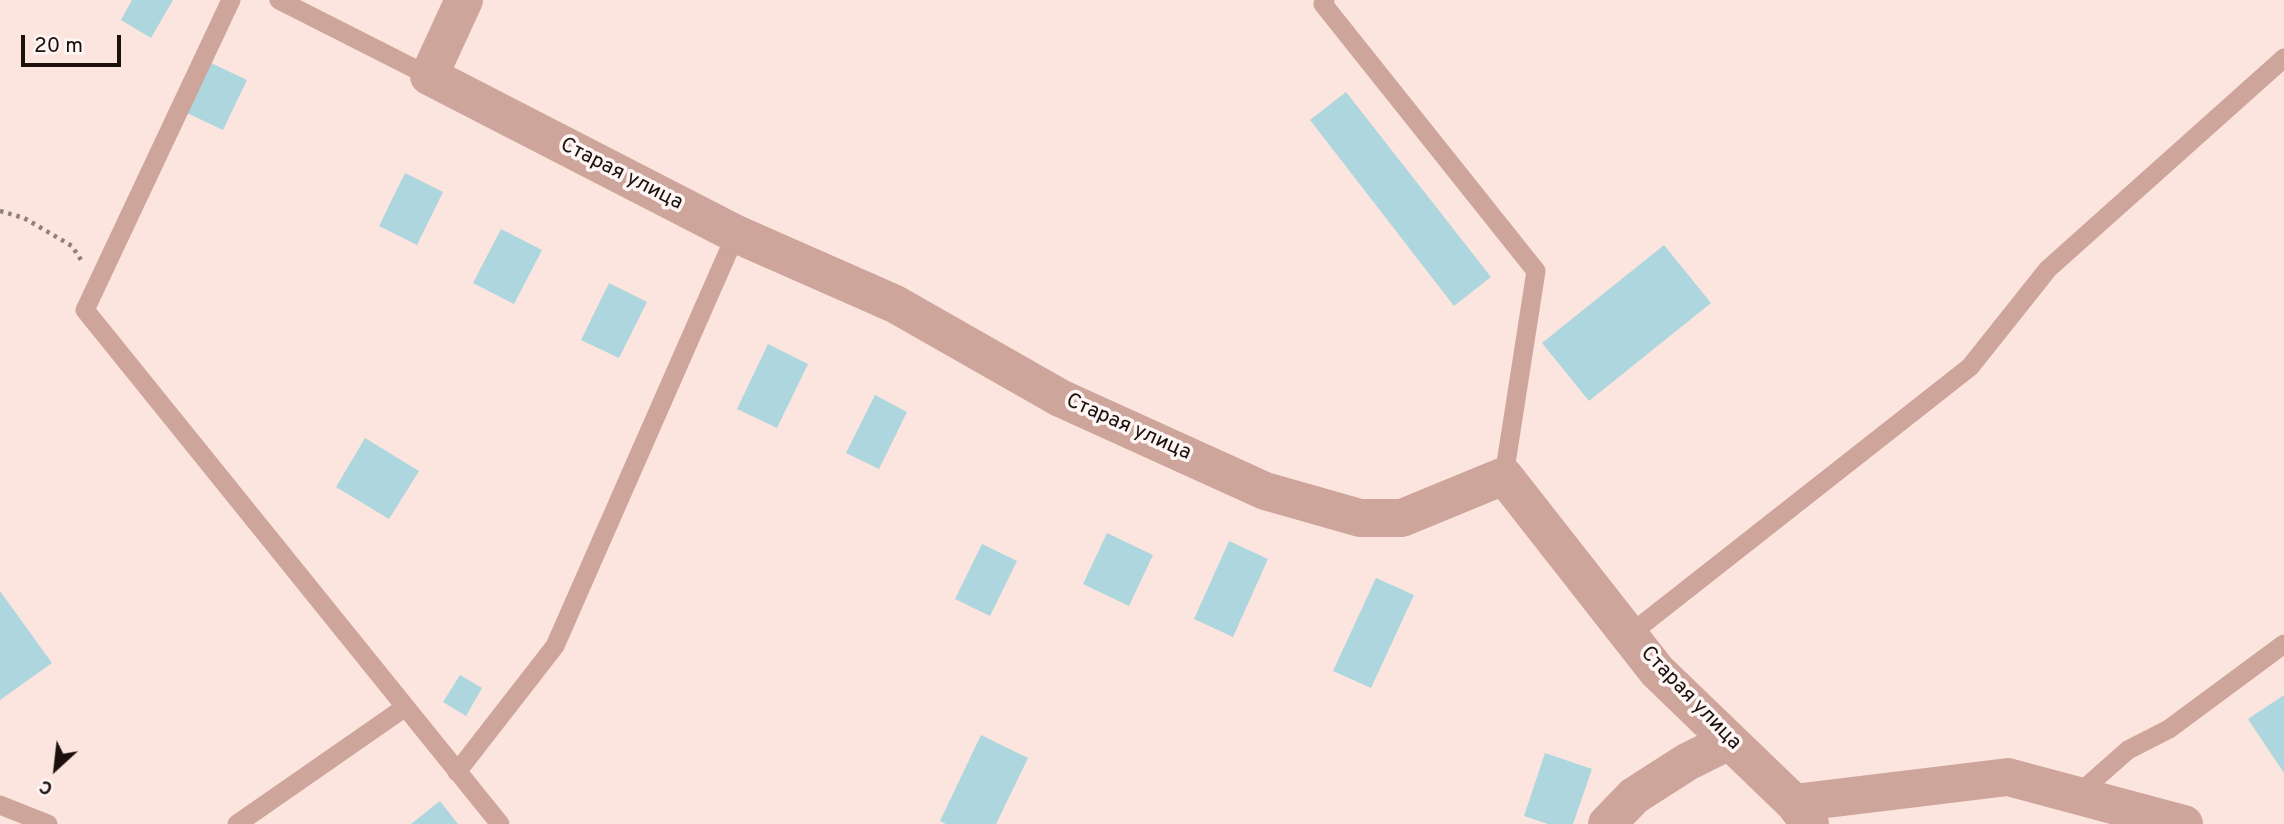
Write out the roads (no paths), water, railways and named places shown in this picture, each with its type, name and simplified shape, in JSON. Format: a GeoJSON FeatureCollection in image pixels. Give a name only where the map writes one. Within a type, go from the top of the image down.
{"type":"FeatureCollection","features":[{"type":"Feature","properties":{"kind":"street"},"geometry":{"type":"LineString","coordinates":[[429,76],[464,0]]}},
{"type":"Feature","properties":{"kind":"street","name":"Старая улица"},"geometry":{"type":"LineString","coordinates":[[429,76],[736,234],[895,304],[1060,398],[1265,491],[1360,518],[1402,518],[1504,476],[1657,671],[1802,814]]}},
{"type":"Feature","properties":{"kind":"street"},"geometry":{"type":"LineString","coordinates":[[1607,824],[1634,796],[1687,762],[1729,741]]}},
{"type":"Feature","properties":{"kind":"street"},"geometry":{"type":"LineString","coordinates":[[1802,814],[2007,777],[2183,824]]}},
{"type":"Feature","properties":{"kind":"lane"},"geometry":{"type":"LineString","coordinates":[[231,0],[85,310],[404,709],[500,824]]}},
{"type":"Feature","properties":{"kind":"lane"},"geometry":{"type":"LineString","coordinates":[[279,0],[429,76]]}},
{"type":"Feature","properties":{"kind":"lane"},"geometry":{"type":"LineString","coordinates":[[1323,1],[1536,271],[1504,476]]}},
{"type":"Feature","properties":{"kind":"lane"},"geometry":{"type":"LineString","coordinates":[[1629,635],[1970,368],[2048,270],[2284,58]]}},
{"type":"Feature","properties":{"kind":"lane"},"geometry":{"type":"LineString","coordinates":[[457,772],[555,646],[736,234]]}},
{"type":"Feature","properties":{"kind":"lane"},"geometry":{"type":"LineString","coordinates":[[2077,795],[2128,750],[2169,729],[2284,644]]}},
{"type":"Feature","properties":{"kind":"lane"},"geometry":{"type":"LineString","coordinates":[[237,824],[404,709]]}},
{"type":"Feature","properties":{"kind":"lane"},"geometry":{"type":"LineString","coordinates":[[0,805],[48,824]]}}]}
